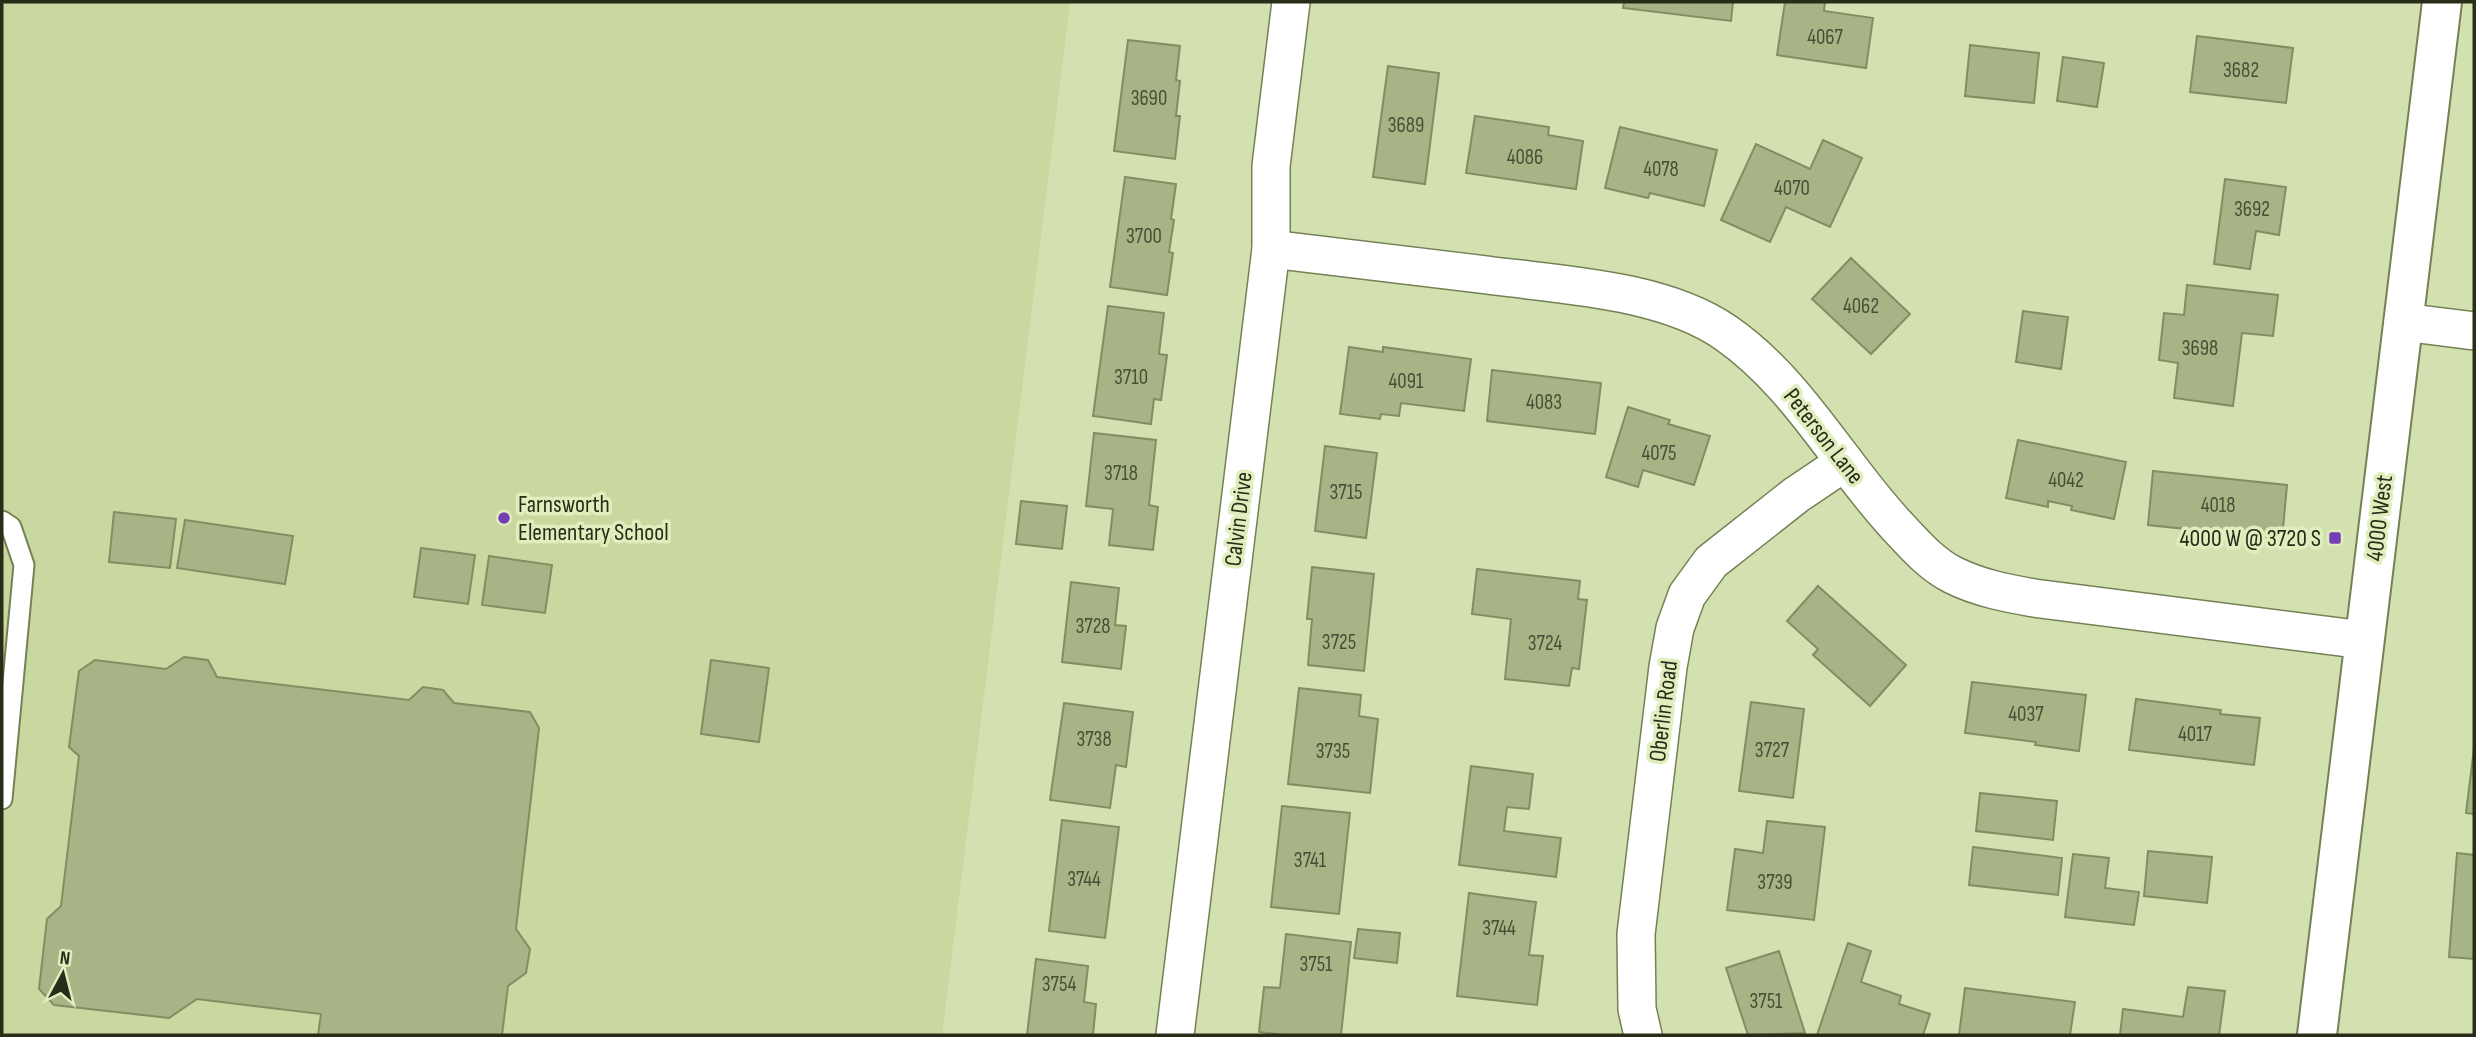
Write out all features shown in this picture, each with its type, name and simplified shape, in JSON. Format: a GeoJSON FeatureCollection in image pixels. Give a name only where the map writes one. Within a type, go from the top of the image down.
{"type":"FeatureCollection","features":[{"type":"Feature","properties":{"kind":"street","name":"Calvin Drive"},"geometry":{"type":"LineString","coordinates":[[1175,1035],[1271,249],[1271,166],[1291,2]]}},
{"type":"Feature","properties":{"kind":"street","name":"4000 West"},"geometry":{"type":"LineString","coordinates":[[2317,1035],[2442,2]]}},
{"type":"Feature","properties":{"kind":"street","name":"Peterson Lane"},"geometry":{"type":"LineString","coordinates":[[1271,249],[1612,291],[1676,308],[1725,332],[1766,365],[1797,400],[1882,510],[1923,553],[1952,575],[1990,590],[2034,598],[2364,640]]}},
{"type":"Feature","properties":{"kind":"street"},"geometry":{"type":"LineString","coordinates":[[2403,322],[2474,331]]}},
{"type":"Feature","properties":{"kind":"street","name":"Oberlin Road"},"geometry":{"type":"LineString","coordinates":[[1643,1035],[1636,989],[1636,934],[1666,681],[1675,628],[1687,595],[1711,562],[1796,495],[1845,462]]}},
{"type":"Feature","properties":{"kind":"lane"},"geometry":{"type":"LineString","coordinates":[[2,521],[11,527],[24,565],[2,799]]}},
{"type":"Feature","properties":{"kind":"shaded area","name":"Farnsworth Elementary School"},"geometry":{"type":"Polygon","coordinates":[[[2,2],[1070,2],[942,1035],[2,1035],[2,2]]]}},
{"type":"Feature","properties":{"kind":"building"},"geometry":{"type":"Polygon","coordinates":[[[1624,2],[1733,2],[1731,21],[1623,8],[1624,2]]]}},
{"type":"Feature","properties":{"kind":"building"},"geometry":{"type":"Polygon","coordinates":[[[1785,2],[1825,2],[1824,11],[1873,18],[1866,68],[1777,55],[1785,2]]]}},
{"type":"Feature","properties":{"kind":"building"},"geometry":{"type":"Polygon","coordinates":[[[2197,36],[2293,48],[2286,103],[2190,92],[2197,36]]]}},
{"type":"Feature","properties":{"kind":"building"},"geometry":{"type":"Polygon","coordinates":[[[1128,40],[1180,46],[1176,116],[1180,116],[1175,159],[1114,151],[1128,40]]]}},
{"type":"Feature","properties":{"kind":"building"},"geometry":{"type":"Polygon","coordinates":[[[1970,45],[2039,53],[2034,103],[1965,96],[1970,45]]]}},
{"type":"Feature","properties":{"kind":"building"},"geometry":{"type":"Polygon","coordinates":[[[2063,57],[2104,63],[2097,107],[2057,101],[2063,57]]]}},
{"type":"Feature","properties":{"kind":"building"},"geometry":{"type":"Polygon","coordinates":[[[1388,66],[1439,73],[1425,184],[1373,177],[1388,66]]]}},
{"type":"Feature","properties":{"kind":"building"},"geometry":{"type":"Polygon","coordinates":[[[1475,116],[1549,127],[1548,135],[1583,141],[1576,189],[1466,173],[1475,116]]]}},
{"type":"Feature","properties":{"kind":"building"},"geometry":{"type":"Polygon","coordinates":[[[1620,127],[1717,150],[1704,206],[1650,193],[1648,198],[1605,188],[1620,127]]]}},
{"type":"Feature","properties":{"kind":"building"},"geometry":{"type":"Polygon","coordinates":[[[1823,140],[1862,158],[1830,227],[1786,207],[1770,242],[1721,220],[1756,144],[1810,169],[1823,140]]]}},
{"type":"Feature","properties":{"kind":"building"},"geometry":{"type":"Polygon","coordinates":[[[1125,177],[1176,184],[1169,252],[1173,253],[1167,295],[1110,287],[1125,177]]]}},
{"type":"Feature","properties":{"kind":"building"},"geometry":{"type":"Polygon","coordinates":[[[2225,179],[2286,187],[2279,235],[2256,231],[2250,269],[2214,264],[2225,179]]]}},
{"type":"Feature","properties":{"kind":"building"},"geometry":{"type":"Polygon","coordinates":[[[1851,258],[1910,314],[1871,354],[1812,299],[1851,258]]]}},
{"type":"Feature","properties":{"kind":"building"},"geometry":{"type":"Polygon","coordinates":[[[2187,285],[2278,295],[2273,336],[2242,333],[2233,406],[2174,398],[2178,363],[2159,360],[2164,313],[2184,315],[2187,285]]]}},
{"type":"Feature","properties":{"kind":"building"},"geometry":{"type":"Polygon","coordinates":[[[1108,306],[1164,313],[1159,354],[1167,355],[1161,400],[1154,399],[1151,424],[1093,416],[1108,306]]]}},
{"type":"Feature","properties":{"kind":"building"},"geometry":{"type":"Polygon","coordinates":[[[2023,311],[2068,317],[2061,369],[2016,362],[2023,311]]]}},
{"type":"Feature","properties":{"kind":"building"},"geometry":{"type":"Polygon","coordinates":[[[1349,347],[1383,352],[1383,347],[1471,359],[1464,411],[1401,403],[1399,416],[1381,414],[1380,419],[1340,414],[1349,347]]]}},
{"type":"Feature","properties":{"kind":"building"},"geometry":{"type":"Polygon","coordinates":[[[1492,370],[1601,383],[1595,434],[1487,421],[1492,370]]]}},
{"type":"Feature","properties":{"kind":"building"},"geometry":{"type":"Polygon","coordinates":[[[1628,407],[1670,420],[1668,424],[1710,436],[1694,485],[1643,470],[1638,487],[1606,477],[1628,407]]]}},
{"type":"Feature","properties":{"kind":"building"},"geometry":{"type":"Polygon","coordinates":[[[1094,433],[1156,440],[1149,505],[1158,507],[1153,550],[1109,545],[1113,509],[1086,506],[1094,433]]]}},
{"type":"Feature","properties":{"kind":"building"},"geometry":{"type":"Polygon","coordinates":[[[2018,440],[2126,462],[2114,519],[2071,510],[2072,506],[2048,501],[2048,507],[2006,498],[2018,440]]]}},
{"type":"Feature","properties":{"kind":"building"},"geometry":{"type":"Polygon","coordinates":[[[1325,446],[1377,453],[1366,538],[1315,531],[1325,446]]]}},
{"type":"Feature","properties":{"kind":"building"},"geometry":{"type":"Polygon","coordinates":[[[2153,471],[2287,485],[2282,539],[2148,525],[2153,471]]]}},
{"type":"Feature","properties":{"kind":"building"},"geometry":{"type":"Polygon","coordinates":[[[1021,501],[1067,506],[1062,549],[1016,544],[1021,501]]]}},
{"type":"Feature","properties":{"kind":"building"},"geometry":{"type":"Polygon","coordinates":[[[114,512],[176,519],[170,568],[109,562],[114,512]]]}},
{"type":"Feature","properties":{"kind":"building"},"geometry":{"type":"Polygon","coordinates":[[[185,520],[293,536],[285,584],[177,568],[185,520]]]}},
{"type":"Feature","properties":{"kind":"building"},"geometry":{"type":"Polygon","coordinates":[[[421,548],[475,555],[468,604],[414,597],[421,548]]]}},
{"type":"Feature","properties":{"kind":"building"},"geometry":{"type":"Polygon","coordinates":[[[489,556],[552,565],[545,613],[482,605],[489,556]]]}},
{"type":"Feature","properties":{"kind":"building"},"geometry":{"type":"Polygon","coordinates":[[[1312,567],[1374,574],[1364,671],[1308,665],[1312,619],[1307,619],[1312,567]]]}},
{"type":"Feature","properties":{"kind":"building"},"geometry":{"type":"Polygon","coordinates":[[[1477,569],[1580,581],[1578,599],[1587,600],[1579,669],[1572,668],[1569,686],[1505,679],[1511,619],[1472,614],[1477,569]]]}},
{"type":"Feature","properties":{"kind":"building"},"geometry":{"type":"Polygon","coordinates":[[[1071,582],[1119,588],[1115,625],[1126,626],[1121,669],[1062,662],[1071,582]]]}},
{"type":"Feature","properties":{"kind":"building"},"geometry":{"type":"Polygon","coordinates":[[[1818,586],[1906,665],[1870,706],[1813,655],[1818,649],[1787,621],[1818,586]]]}},
{"type":"Feature","properties":{"kind":"building"},"geometry":{"type":"Polygon","coordinates":[[[184,657],[208,660],[217,677],[409,700],[423,687],[443,690],[454,703],[530,712],[539,728],[516,929],[530,949],[526,973],[508,986],[502,1035],[318,1035],[321,1014],[197,999],[169,1018],[54,1005],[39,989],[47,919],[61,906],[79,756],[69,747],[79,671],[95,660],[166,669],[184,657]]]}},
{"type":"Feature","properties":{"kind":"building"},"geometry":{"type":"Polygon","coordinates":[[[711,660],[769,668],[759,742],[701,734],[711,660]]]}},
{"type":"Feature","properties":{"kind":"building"},"geometry":{"type":"Polygon","coordinates":[[[1972,682],[2086,695],[2079,751],[2035,745],[2036,742],[1965,733],[1972,682]]]}},
{"type":"Feature","properties":{"kind":"building"},"geometry":{"type":"Polygon","coordinates":[[[1299,688],[1361,695],[1359,716],[1378,719],[1370,793],[1288,784],[1299,688]]]}},
{"type":"Feature","properties":{"kind":"building"},"geometry":{"type":"Polygon","coordinates":[[[2136,699],[2221,710],[2220,714],[2260,718],[2254,765],[2129,750],[2136,699]]]}},
{"type":"Feature","properties":{"kind":"building"},"geometry":{"type":"Polygon","coordinates":[[[1751,702],[1804,709],[1793,798],[1739,791],[1751,702]]]}},
{"type":"Feature","properties":{"kind":"building"},"geometry":{"type":"Polygon","coordinates":[[[1064,703],[1133,712],[1126,767],[1116,765],[1110,808],[1050,800],[1064,703]]]}},
{"type":"Feature","properties":{"kind":"building"},"geometry":{"type":"Polygon","coordinates":[[[2474,748],[2474,814],[2466,813],[2474,748]]]}},
{"type":"Feature","properties":{"kind":"building"},"geometry":{"type":"Polygon","coordinates":[[[1471,766],[1533,774],[1529,809],[1507,807],[1504,831],[1561,838],[1556,877],[1459,865],[1471,766]]]}},
{"type":"Feature","properties":{"kind":"building"},"geometry":{"type":"Polygon","coordinates":[[[1980,793],[2057,801],[2053,840],[1976,831],[1980,793]]]}},
{"type":"Feature","properties":{"kind":"building"},"geometry":{"type":"Polygon","coordinates":[[[1282,806],[1350,813],[1339,914],[1271,907],[1282,806]]]}},
{"type":"Feature","properties":{"kind":"building"},"geometry":{"type":"Polygon","coordinates":[[[1062,820],[1119,827],[1105,938],[1049,931],[1062,820]]]}},
{"type":"Feature","properties":{"kind":"building"},"geometry":{"type":"Polygon","coordinates":[[[1767,821],[1825,827],[1814,920],[1727,910],[1735,849],[1763,853],[1767,821]]]}},
{"type":"Feature","properties":{"kind":"building"},"geometry":{"type":"Polygon","coordinates":[[[1973,847],[2062,858],[2058,895],[1969,885],[1973,847]]]}},
{"type":"Feature","properties":{"kind":"building"},"geometry":{"type":"Polygon","coordinates":[[[2148,851],[2212,857],[2207,903],[2144,896],[2148,851]]]}},
{"type":"Feature","properties":{"kind":"building"},"geometry":{"type":"Polygon","coordinates":[[[2457,853],[2474,855],[2474,959],[2449,957],[2457,853]]]}},
{"type":"Feature","properties":{"kind":"building"},"geometry":{"type":"Polygon","coordinates":[[[2073,854],[2109,858],[2105,888],[2139,892],[2134,925],[2065,917],[2073,854]]]}},
{"type":"Feature","properties":{"kind":"building"},"geometry":{"type":"Polygon","coordinates":[[[1469,893],[1536,902],[1529,955],[1543,956],[1537,1005],[1457,996],[1469,893]]]}},
{"type":"Feature","properties":{"kind":"building"},"geometry":{"type":"Polygon","coordinates":[[[1358,929],[1400,933],[1397,963],[1354,958],[1358,929]]]}},
{"type":"Feature","properties":{"kind":"building"},"geometry":{"type":"Polygon","coordinates":[[[1286,934],[1351,942],[1341,1035],[1259,1032],[1264,987],[1280,988],[1286,934]]]}},
{"type":"Feature","properties":{"kind":"building"},"geometry":{"type":"Polygon","coordinates":[[[1848,943],[1871,951],[1861,982],[1901,996],[1899,1004],[1930,1014],[1923,1035],[1817,1035],[1848,943]]]}},
{"type":"Feature","properties":{"kind":"building"},"geometry":{"type":"Polygon","coordinates":[[[1779,951],[1805,1033],[1748,1035],[1726,968],[1779,951]]]}},
{"type":"Feature","properties":{"kind":"building"},"geometry":{"type":"Polygon","coordinates":[[[1036,959],[1088,966],[1084,1002],[1096,1004],[1093,1035],[1027,1035],[1036,959]]]}},
{"type":"Feature","properties":{"kind":"building"},"geometry":{"type":"Polygon","coordinates":[[[2188,987],[2225,991],[2219,1035],[2120,1035],[2123,1009],[2183,1017],[2188,987]]]}},
{"type":"Feature","properties":{"kind":"building"},"geometry":{"type":"Polygon","coordinates":[[[1965,988],[2075,1002],[2070,1035],[1959,1035],[1965,988]]]}},
{"type":"Feature","properties":{"kind":"place","name":"Farnsworth Elementary School"},"geometry":{"type":"Point","coordinates":[504,518]}},
{"type":"Feature","properties":{"kind":"place","name":"4000 W @ 3720 S"},"geometry":{"type":"Point","coordinates":[2335,538]}}]}
